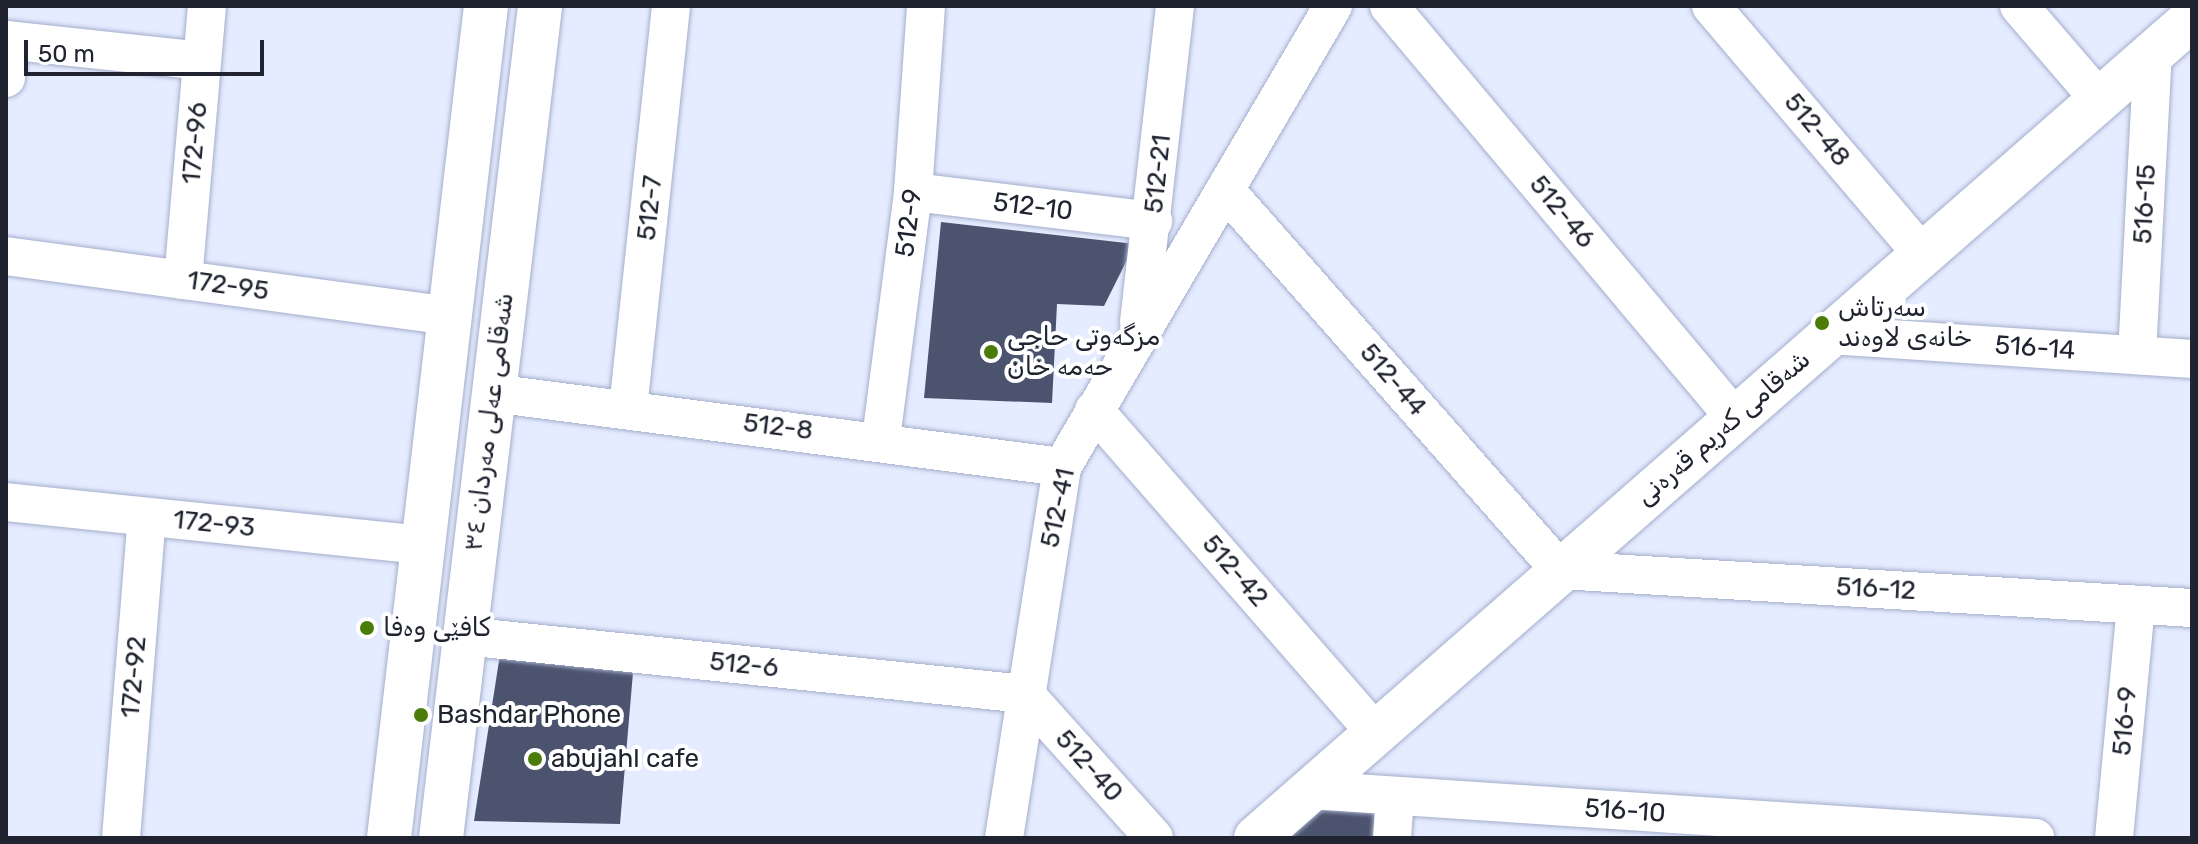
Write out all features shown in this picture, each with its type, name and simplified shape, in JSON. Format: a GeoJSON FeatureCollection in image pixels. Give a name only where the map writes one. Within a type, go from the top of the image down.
{"type":"FeatureCollection","features":[{"type":"Feature","properties":{"kind":"main road","name":"شەقامی عەلی مەردان ٣٤"},"geometry":{"type":"LineString","coordinates":[[389,838],[486,6]]}},
{"type":"Feature","properties":{"kind":"main road","name":"شەقامی عەلی مەردان ٣٤"},"geometry":{"type":"LineString","coordinates":[[441,838],[540,6]]}},
{"type":"Feature","properties":{"kind":"main road","name":"شەقامی کەریم قەرەنی"},"geometry":{"type":"LineString","coordinates":[[1256,838],[2192,19]]}},
{"type":"Feature","properties":{"kind":"street","name":"172-96"},"geometry":{"type":"LineString","coordinates":[[183,280],[207,6]]}},
{"type":"Feature","properties":{"kind":"street","name":"512-7"},"geometry":{"type":"LineString","coordinates":[[628,409],[671,6]]}},
{"type":"Feature","properties":{"kind":"street","name":"512-9"},"geometry":{"type":"LineString","coordinates":[[881,439],[913,192],[926,6]]}},
{"type":"Feature","properties":{"kind":"street","name":"512-21"},"geometry":{"type":"LineString","coordinates":[[1136,341],[1153,221],[1175,6]]}},
{"type":"Feature","properties":{"kind":"street","name":"512-41"},"geometry":{"type":"LineString","coordinates":[[1004,838],[1062,467],[1333,6]]}},
{"type":"Feature","properties":{"kind":"street","name":"512-46"},"geometry":{"type":"LineString","coordinates":[[1389,6],[1735,418]]}},
{"type":"Feature","properties":{"kind":"street","name":"512-48"},"geometry":{"type":"LineString","coordinates":[[1711,6],[1922,254]]}},
{"type":"Feature","properties":{"kind":"street"},"geometry":{"type":"LineString","coordinates":[[2019,6],[2099,99]]}},
{"type":"Feature","properties":{"kind":"street"},"geometry":{"type":"LineString","coordinates":[[6,78],[7,40],[202,61]]}},
{"type":"Feature","properties":{"kind":"street","name":"516-15"},"geometry":{"type":"LineString","coordinates":[[2137,355],[2153,52]]}},
{"type":"Feature","properties":{"kind":"street","name":"512-44"},"geometry":{"type":"LineString","coordinates":[[1226,191],[1560,570]]}},
{"type":"Feature","properties":{"kind":"street","name":"512-10"},"geometry":{"type":"LineString","coordinates":[[913,192],[1153,221]]}},
{"type":"Feature","properties":{"kind":"street","name":"172-95"},"geometry":{"type":"LineString","coordinates":[[6,256],[449,316]]}},
{"type":"Feature","properties":{"kind":"street","name":"516-14"},"geometry":{"type":"LineString","coordinates":[[1830,335],[2192,359]]}},
{"type":"Feature","properties":{"kind":"street","name":"512-8"},"geometry":{"type":"LineString","coordinates":[[492,393],[881,439],[1062,467]]}},
{"type":"Feature","properties":{"kind":"street","name":"512-42"},"geometry":{"type":"LineString","coordinates":[[1094,410],[1376,733]]}},
{"type":"Feature","properties":{"kind":"street","name":"172-93"},"geometry":{"type":"LineString","coordinates":[[6,502],[423,545]]}},
{"type":"Feature","properties":{"kind":"street","name":"172-92"},"geometry":{"type":"LineString","coordinates":[[121,838],[147,517]]}},
{"type":"Feature","properties":{"kind":"street","name":"516-12"},"geometry":{"type":"LineString","coordinates":[[1560,570],[2192,608]]}},
{"type":"Feature","properties":{"kind":"street","name":"516-9"},"geometry":{"type":"LineString","coordinates":[[2114,838],[2136,605]]}},
{"type":"Feature","properties":{"kind":"street","name":"512-6"},"geometry":{"type":"LineString","coordinates":[[464,636],[1025,694]]}},
{"type":"Feature","properties":{"kind":"street","name":"512-40"},"geometry":{"type":"LineString","coordinates":[[1025,694],[1154,838]]}},
{"type":"Feature","properties":{"kind":"street","name":"516-10"},"geometry":{"type":"LineString","coordinates":[[1310,790],[1395,796],[1640,825],[2035,838]]}},
{"type":"Feature","properties":{"kind":"street"},"geometry":{"type":"LineString","coordinates":[[1392,838],[1395,796]]}},
{"type":"Feature","properties":{"kind":"building","name":"مزگەوتی حاجی حەمە خان"},"geometry":{"type":"Polygon","coordinates":[[[941,222],[1135,244],[1104,306],[1057,304],[1052,403],[924,398],[941,222]]]}},
{"type":"Feature","properties":{"kind":"building"},"geometry":{"type":"Polygon","coordinates":[[[501,648],[634,661],[620,824],[474,821],[501,648]]]}},
{"type":"Feature","properties":{"kind":"building"},"geometry":{"type":"Polygon","coordinates":[[[1310,790],[1395,796],[1391,838],[1256,838],[1310,790]]]}},
{"type":"Feature","properties":{"kind":"place","name":"سەرتاش خانەی لاوەند"},"geometry":{"type":"Point","coordinates":[1822,323]}},
{"type":"Feature","properties":{"kind":"place","name":"مزگەوتی حاجی حەمە خان"},"geometry":{"type":"Point","coordinates":[991,352]}},
{"type":"Feature","properties":{"kind":"place","name":"کافێی وەفا"},"geometry":{"type":"Point","coordinates":[367,628]}},
{"type":"Feature","properties":{"kind":"place","name":"Bashdar Phone"},"geometry":{"type":"Point","coordinates":[421,715]}},
{"type":"Feature","properties":{"kind":"place","name":"abujahl cafe"},"geometry":{"type":"Point","coordinates":[535,759]}}]}
